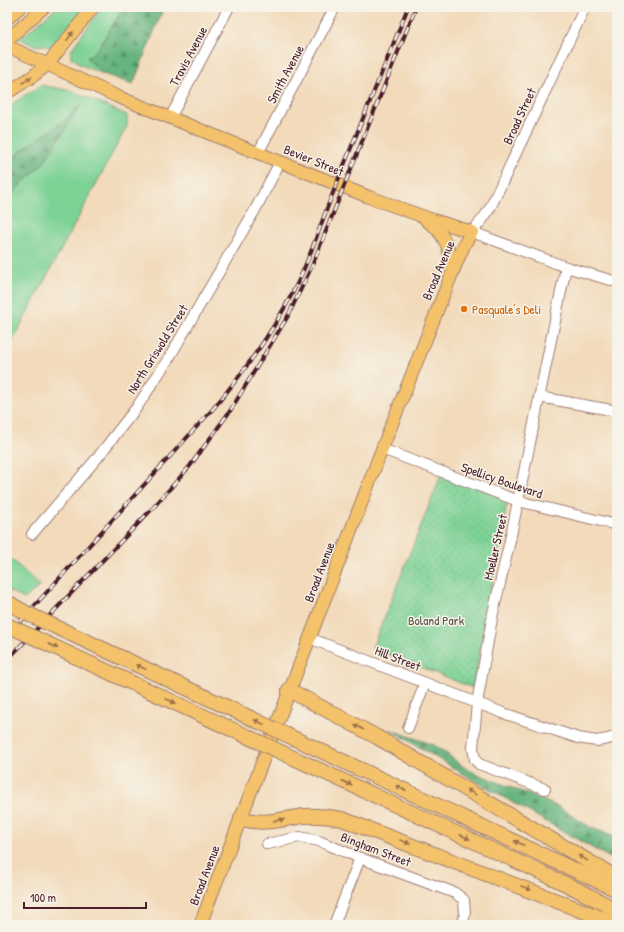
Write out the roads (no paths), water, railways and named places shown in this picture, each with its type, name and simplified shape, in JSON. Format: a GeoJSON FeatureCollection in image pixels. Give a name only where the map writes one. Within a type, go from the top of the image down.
{"type":"FeatureCollection","features":[{"type":"Feature","properties":{"kind":"highway"},"geometry":{"type":"LineString","coordinates":[[7,603],[617,890]]}},
{"type":"Feature","properties":{"kind":"highway"},"geometry":{"type":"LineString","coordinates":[[11,627],[561,882],[617,910]]}},
{"type":"Feature","properties":{"kind":"highway"},"geometry":{"type":"LineString","coordinates":[[289,690],[377,737],[617,878]]}},
{"type":"Feature","properties":{"kind":"highway"},"geometry":{"type":"LineString","coordinates":[[241,818],[250,821],[262,822],[312,816],[328,816],[342,819],[617,924]]}},
{"type":"Feature","properties":{"kind":"main road"},"geometry":{"type":"LineString","coordinates":[[7,19],[20,7]]}},
{"type":"Feature","properties":{"kind":"main road"},"geometry":{"type":"LineString","coordinates":[[7,40],[44,7]]}},
{"type":"Feature","properties":{"kind":"main road"},"geometry":{"type":"LineString","coordinates":[[7,94],[46,65],[93,7]]}},
{"type":"Feature","properties":{"kind":"main road","name":"Bevier Street"},"geometry":{"type":"LineString","coordinates":[[7,46],[116,96],[170,118],[369,197],[472,232]]}},
{"type":"Feature","properties":{"kind":"main road"},"geometry":{"type":"LineString","coordinates":[[413,213],[435,226],[444,238],[448,248],[453,271]]}},
{"type":"Feature","properties":{"kind":"main road","name":"Broad Avenue"},"geometry":{"type":"LineString","coordinates":[[200,925],[382,449],[453,271],[466,240],[472,232]]}},
{"type":"Feature","properties":{"kind":"street","name":"Travis Avenue"},"geometry":{"type":"LineString","coordinates":[[170,118],[229,7]]}},
{"type":"Feature","properties":{"kind":"street","name":"Smith Avenue"},"geometry":{"type":"LineString","coordinates":[[258,153],[335,7]]}},
{"type":"Feature","properties":{"kind":"street","name":"Broad Street"},"geometry":{"type":"LineString","coordinates":[[472,232],[491,206],[585,7]]}},
{"type":"Feature","properties":{"kind":"street","name":"North Griswold Street"},"geometry":{"type":"LineString","coordinates":[[32,534],[98,457],[137,407],[192,319],[257,207],[280,162]]}},
{"type":"Feature","properties":{"kind":"street","name":"Bevier Street"},"geometry":{"type":"LineString","coordinates":[[472,232],[566,267],[617,282]]}},
{"type":"Feature","properties":{"kind":"street","name":"Moeller Street"},"geometry":{"type":"LineString","coordinates":[[545,788],[479,764],[475,760],[473,748],[477,703],[493,613],[518,501],[566,267]]}},
{"type":"Feature","properties":{"kind":"street"},"geometry":{"type":"LineString","coordinates":[[539,397],[617,411]]}},
{"type":"Feature","properties":{"kind":"street","name":"Spellicy Boulevard"},"geometry":{"type":"LineString","coordinates":[[382,449],[518,501],[617,525]]}},
{"type":"Feature","properties":{"kind":"street","name":"Hill Street"},"geometry":{"type":"LineString","coordinates":[[309,638],[477,703]]}},
{"type":"Feature","properties":{"kind":"street"},"geometry":{"type":"LineString","coordinates":[[408,728],[425,683]]}},
{"type":"Feature","properties":{"kind":"street"},"geometry":{"type":"LineString","coordinates":[[477,703],[578,738],[597,741],[617,736]]}},
{"type":"Feature","properties":{"kind":"street","name":"Bingham Street"},"geometry":{"type":"LineString","coordinates":[[267,844],[300,838],[319,841],[360,858],[455,893],[464,900],[465,907],[462,925]]}},
{"type":"Feature","properties":{"kind":"street"},"geometry":{"type":"LineString","coordinates":[[334,925],[360,858]]}},
{"type":"Feature","properties":{"kind":"railway"},"geometry":{"type":"LineString","coordinates":[[7,636],[212,410],[247,366],[268,336],[295,288],[305,266],[340,174],[408,7]]}},
{"type":"Feature","properties":{"kind":"railway"},"geometry":{"type":"LineString","coordinates":[[7,660],[151,510],[190,466],[230,411],[288,316],[312,266],[416,7]]}},
{"type":"Feature","properties":{"kind":"place","name":"Pasquale's Deli"},"geometry":{"type":"Point","coordinates":[464,309]}},
{"type":"Feature","properties":{"kind":"park label","name":"Boland Park"},"geometry":{"type":"Point","coordinates":[436,620]}}]}
